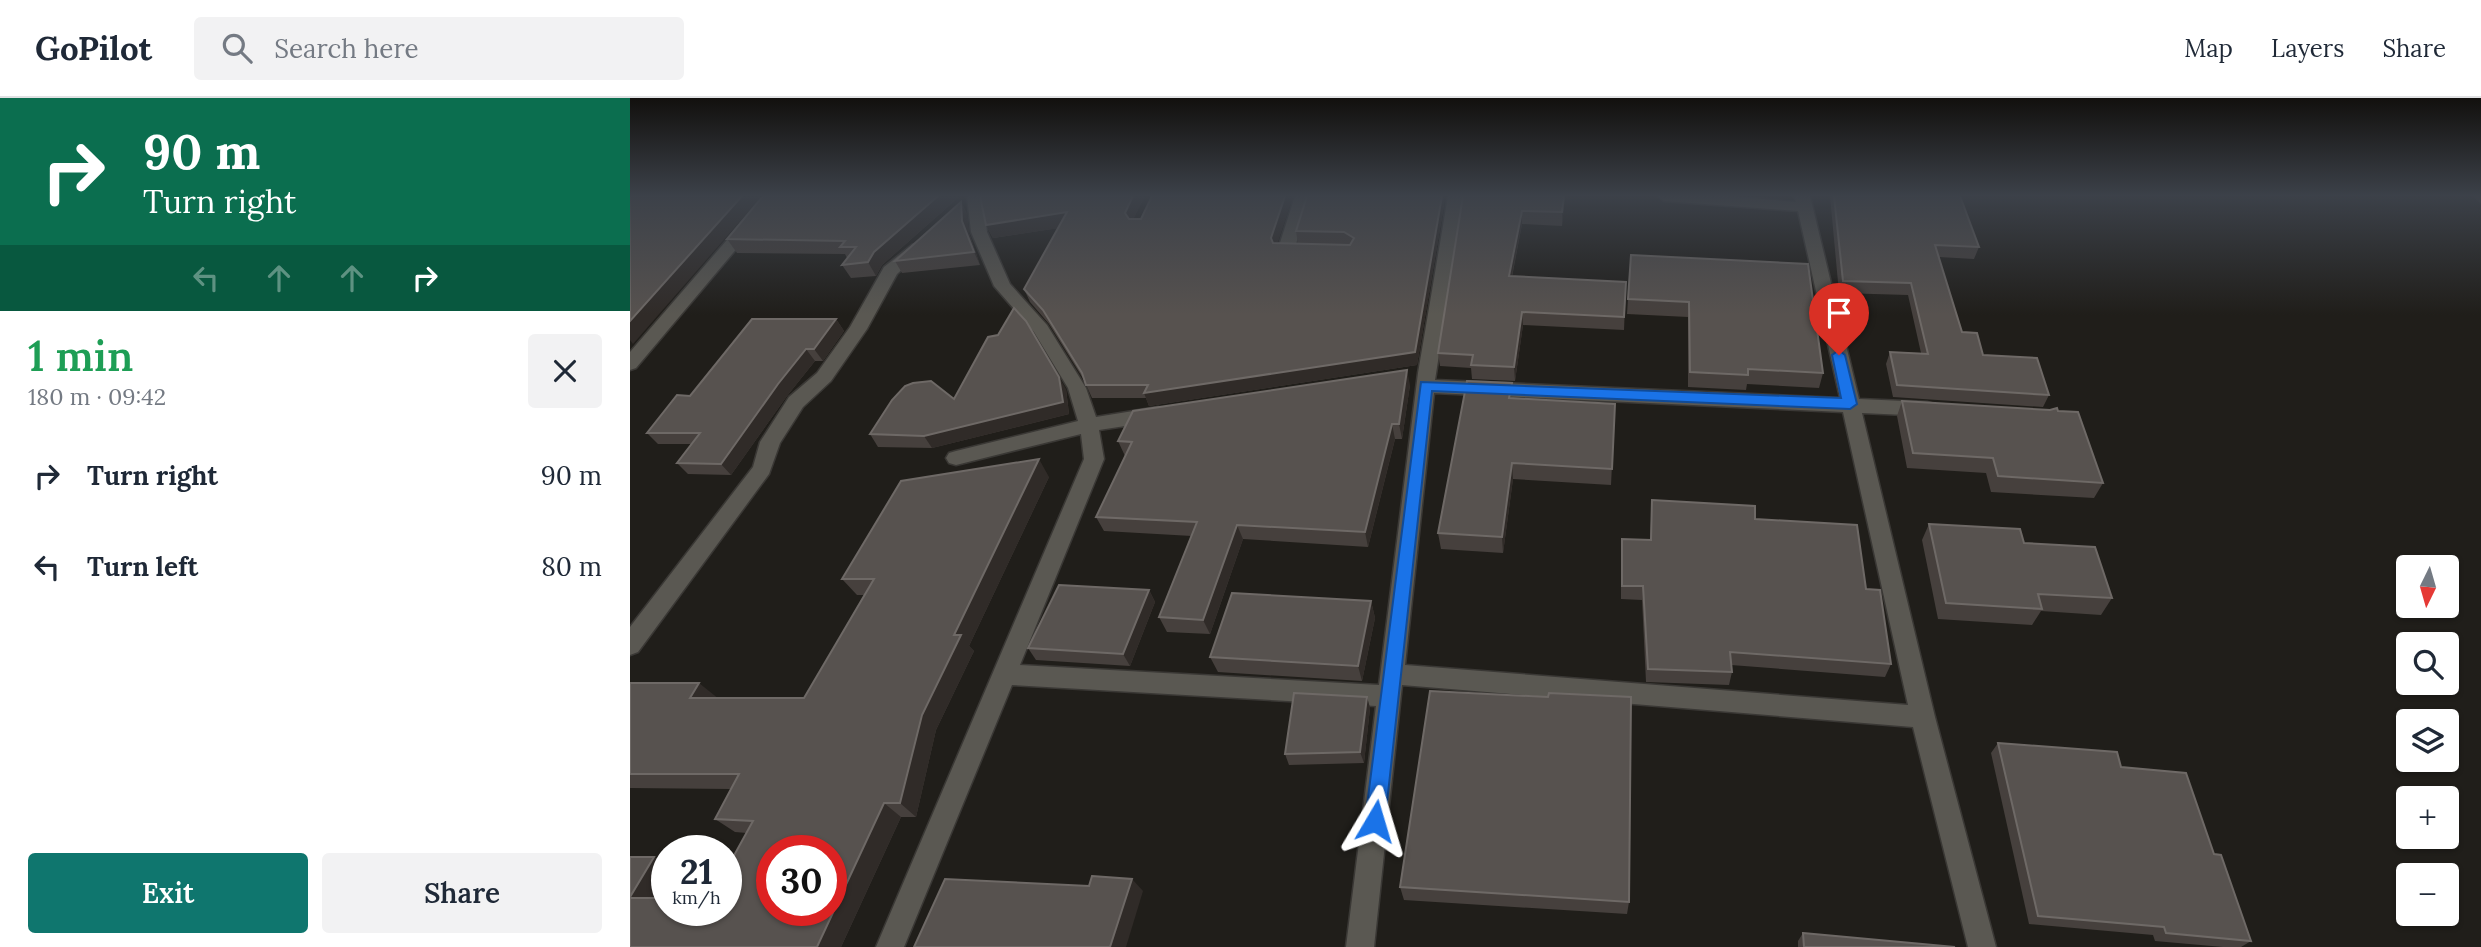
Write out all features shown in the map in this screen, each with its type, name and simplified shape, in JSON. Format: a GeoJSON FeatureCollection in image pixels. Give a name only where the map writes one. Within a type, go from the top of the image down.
{"type":"FeatureCollection","features":[{"type":"Feature","properties":{"kind":"street"},"geometry":{"type":"LineString","coordinates":[[630,364],[741,236]]}},
{"type":"Feature","properties":{"kind":"street"},"geometry":{"type":"LineString","coordinates":[[890,947],[1094,459],[1089,425],[1077,388],[1041,329],[1002,286],[981,236]]}},
{"type":"Feature","properties":{"kind":"street"},"geometry":{"type":"LineString","coordinates":[[1290,236],[1284,252],[1321,252]]}},
{"type":"Feature","properties":{"kind":"street"},"geometry":{"type":"LineString","coordinates":[[1360,947],[1391,685],[1422,378],[1446,236]]}},
{"type":"Feature","properties":{"kind":"street"},"geometry":{"type":"LineString","coordinates":[[1812,236],[1923,717],[1983,947]]}},
{"type":"Feature","properties":{"kind":"street"},"geometry":{"type":"LineString","coordinates":[[630,645],[762,469],[770,442],[789,412],[796,402],[824,377],[858,329],[890,271],[929,239]]}},
{"type":"Feature","properties":{"kind":"street"},"geometry":{"type":"LineString","coordinates":[[1422,378],[1946,410]]}},
{"type":"Feature","properties":{"kind":"street"},"geometry":{"type":"LineString","coordinates":[[956,457],[1089,425],[1183,410]]}},
{"type":"Feature","properties":{"kind":"street"},"geometry":{"type":"LineString","coordinates":[[1004,674],[1391,685],[1923,717]]}},
{"type":"Feature","properties":{"kind":"building"},"geometry":{"type":"Polygon","coordinates":[[[630,236],[707,236],[630,321],[630,236]]]}},
{"type":"Feature","properties":{"kind":"building"},"geometry":{"type":"Polygon","coordinates":[[[730,236],[893,236],[874,252],[868,262],[842,265],[856,247],[840,247],[845,241],[727,239],[730,236]]]}},
{"type":"Feature","properties":{"kind":"building"},"geometry":{"type":"Polygon","coordinates":[[[923,236],[968,236],[974,252],[895,261],[923,236]]]}},
{"type":"Feature","properties":{"kind":"building"},"geometry":{"type":"Polygon","coordinates":[[[1054,236],[1272,236],[1273,243],[1350,245],[1354,238],[1350,236],[1435,236],[1415,352],[1144,393],[1148,385],[1086,385],[1082,373],[1043,310],[1024,289],[1054,236]]]}},
{"type":"Feature","properties":{"kind":"building"},"geometry":{"type":"Polygon","coordinates":[[[1457,236],[1517,236],[1509,276],[1626,282],[1624,317],[1522,312],[1514,367],[1471,365],[1473,355],[1438,353],[1457,236]]]}},
{"type":"Feature","properties":{"kind":"building"},"geometry":{"type":"Polygon","coordinates":[[[1838,236],[1975,236],[1979,247],[1935,245],[1962,332],[1977,333],[1983,355],[2037,358],[2049,395],[1897,385],[1890,352],[1928,354],[1911,283],[1843,281],[1838,236]]]}},
{"type":"Feature","properties":{"kind":"building"},"geometry":{"type":"Polygon","coordinates":[[[1631,255],[1808,264],[1823,373],[1748,369],[1748,375],[1690,372],[1689,302],[1628,299],[1631,255]]]}},
{"type":"Feature","properties":{"kind":"building"},"geometry":{"type":"Polygon","coordinates":[[[1014,308],[1026,321],[1059,377],[1063,402],[924,436],[870,434],[892,400],[905,386],[931,381],[954,399],[988,337],[998,335],[1014,308]]]}},
{"type":"Feature","properties":{"kind":"building"},"geometry":{"type":"Polygon","coordinates":[[[752,319],[836,319],[814,349],[806,349],[778,384],[721,464],[677,463],[700,433],[647,433],[677,395],[690,396],[752,319]]]}},
{"type":"Feature","properties":{"kind":"building"},"geometry":{"type":"Polygon","coordinates":[[[1407,370],[1399,424],[1392,424],[1365,532],[1237,525],[1203,620],[1159,617],[1197,522],[1096,517],[1132,442],[1118,441],[1133,411],[1407,370]]]}},
{"type":"Feature","properties":{"kind":"building"},"geometry":{"type":"Polygon","coordinates":[[[1467,381],[1512,383],[1509,398],[1615,404],[1612,469],[1512,463],[1502,537],[1438,533],[1467,381]]]}},
{"type":"Feature","properties":{"kind":"building"},"geometry":{"type":"Polygon","coordinates":[[[1902,401],[2050,410],[2057,408],[2058,411],[2078,412],[2103,483],[1998,476],[1993,458],[1913,453],[1902,401]]]}},
{"type":"Feature","properties":{"kind":"building"},"geometry":{"type":"Polygon","coordinates":[[[1039,459],[954,635],[961,635],[922,715],[900,803],[884,803],[847,883],[847,835],[756,835],[756,926],[827,926],[817,947],[630,947],[630,898],[651,898],[651,926],[742,926],[742,841],[753,821],[715,819],[739,774],[630,774],[630,683],[699,683],[690,698],[804,698],[874,579],[842,579],[901,481],[1039,459]]]}},
{"type":"Feature","properties":{"kind":"building"},"geometry":{"type":"Polygon","coordinates":[[[1652,500],[1755,506],[1755,519],[1857,525],[1866,589],[1880,590],[1891,664],[1730,652],[1732,672],[1648,669],[1643,586],[1622,586],[1622,539],[1651,540],[1652,500]]]}},
{"type":"Feature","properties":{"kind":"building"},"geometry":{"type":"Polygon","coordinates":[[[1929,524],[2020,529],[2024,543],[2095,547],[2112,598],[2038,594],[2042,609],[1946,603],[1929,524]]]}},
{"type":"Feature","properties":{"kind":"building"},"geometry":{"type":"Polygon","coordinates":[[[1059,585],[1149,590],[1123,654],[1028,648],[1059,585]]]}},
{"type":"Feature","properties":{"kind":"building"},"geometry":{"type":"Polygon","coordinates":[[[1232,593],[1371,601],[1358,666],[1210,657],[1232,593]]]}},
{"type":"Feature","properties":{"kind":"building"},"geometry":{"type":"Polygon","coordinates":[[[1430,691],[1548,697],[1549,693],[1631,697],[1629,902],[1400,887],[1430,691]]]}},
{"type":"Feature","properties":{"kind":"building"},"geometry":{"type":"Polygon","coordinates":[[[1294,693],[1367,697],[1360,752],[1285,754],[1294,693]]]}},
{"type":"Feature","properties":{"kind":"building"},"geometry":{"type":"Polygon","coordinates":[[[1998,743],[2117,752],[2121,767],[2186,773],[2214,854],[2221,855],[2251,941],[2166,933],[2164,927],[2038,916],[1998,743]]]}},
{"type":"Feature","properties":{"kind":"building"},"geometry":{"type":"Polygon","coordinates":[[[630,857],[651,857],[651,862],[630,897],[630,857]]]}},
{"type":"Feature","properties":{"kind":"building"},"geometry":{"type":"Polygon","coordinates":[[[1092,876],[1132,879],[1110,947],[914,947],[945,879],[1089,886],[1092,876]]]}},
{"type":"Feature","properties":{"kind":"building"},"geometry":{"type":"Polygon","coordinates":[[[1803,933],[1955,947],[1804,947],[1803,933]]]}},
{"type":"Feature","properties":{"kind":"route"},"geometry":{"type":"LineString","coordinates":[[1375,821],[1426,386],[1850,404],[1839,355]]}}]}
